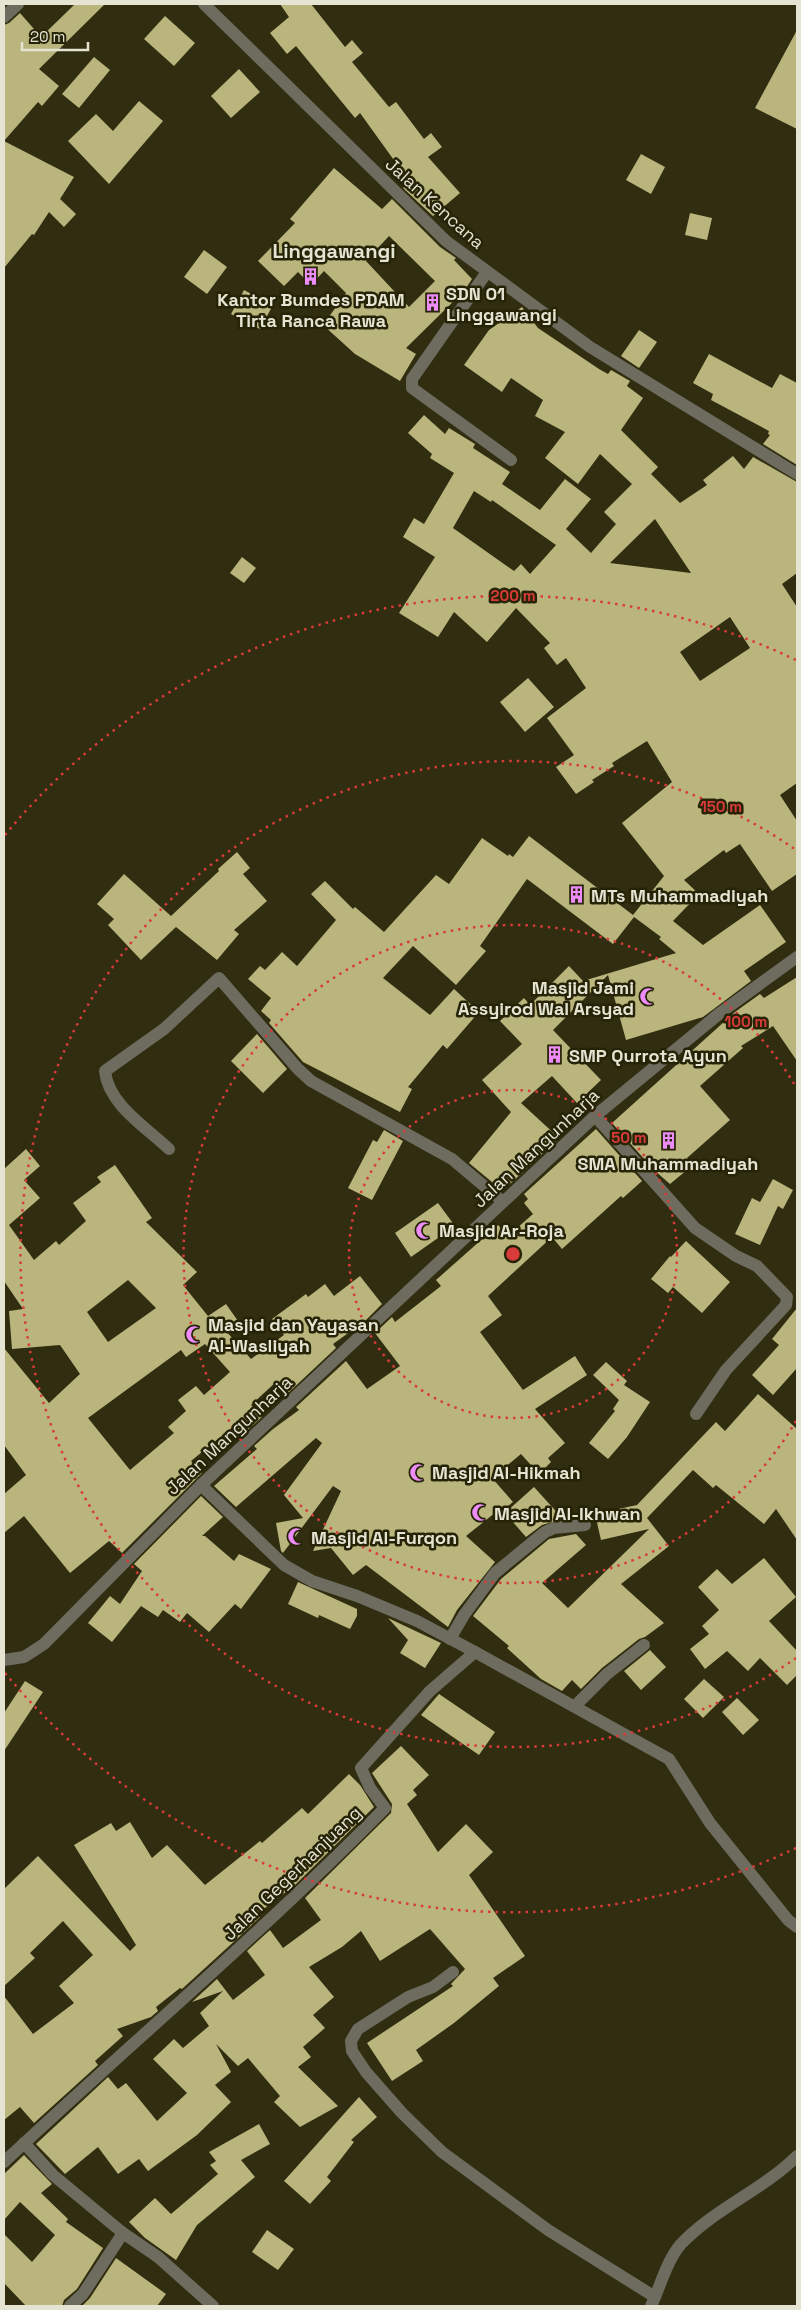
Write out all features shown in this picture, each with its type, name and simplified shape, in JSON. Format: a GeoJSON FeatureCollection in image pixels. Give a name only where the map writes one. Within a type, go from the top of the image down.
{"type":"FeatureCollection","features":[{"type":"Feature","properties":{"kind":"street"},"geometry":{"type":"LineString","coordinates":[[4,16],[18,4]]}},
{"type":"Feature","properties":{"kind":"street","name":"Jalan Kencana"},"geometry":{"type":"LineString","coordinates":[[204,4],[446,241],[590,347],[797,474]]}},
{"type":"Feature","properties":{"kind":"street"},"geometry":{"type":"LineString","coordinates":[[487,272],[412,379],[412,388],[511,460]]}},
{"type":"Feature","properties":{"kind":"street","name":"Jalan Mangunharja"},"geometry":{"type":"LineString","coordinates":[[4,1660],[24,1657],[44,1644],[200,1485],[595,1116],[720,1013],[796,960]]}},
{"type":"Feature","properties":{"kind":"street"},"geometry":{"type":"LineString","coordinates":[[169,1149],[115,1098],[106,1083],[105,1071],[164,1029],[219,978],[298,1069],[311,1081],[452,1158],[503,1202]]}},
{"type":"Feature","properties":{"kind":"street"},"geometry":{"type":"LineString","coordinates":[[595,1116],[695,1228],[736,1256],[757,1266],[787,1297],[786,1305],[726,1370],[696,1414]]}},
{"type":"Feature","properties":{"kind":"street"},"geometry":{"type":"LineString","coordinates":[[200,1485],[284,1565],[312,1581],[357,1596],[417,1621],[669,1759],[710,1822],[788,1920],[797,1927]]}},
{"type":"Feature","properties":{"kind":"street"},"geometry":{"type":"LineString","coordinates":[[450,1639],[464,1616],[495,1574],[546,1532],[554,1528],[585,1525]]}},
{"type":"Feature","properties":{"kind":"street"},"geometry":{"type":"LineString","coordinates":[[575,1706],[607,1674],[644,1644]]}},
{"type":"Feature","properties":{"kind":"street","name":"Jalan Gegerhanjuang"},"geometry":{"type":"LineString","coordinates":[[4,2162],[153,2024],[232,1955],[337,1857],[385,1808],[370,1788],[361,1768],[430,1691],[475,1652]]}},
{"type":"Feature","properties":{"kind":"street"},"geometry":{"type":"LineString","coordinates":[[453,1972],[433,1987],[408,1997],[358,2029],[351,2041],[352,2052],[366,2072],[402,2113],[442,2152],[548,2230],[653,2302],[675,2253],[682,2244],[700,2228],[780,2172],[797,2156]]}},
{"type":"Feature","properties":{"kind":"street"},"geometry":{"type":"LineString","coordinates":[[24,2143],[54,2175],[123,2234],[158,2257],[213,2306]]}},
{"type":"Feature","properties":{"kind":"street"},"geometry":{"type":"LineString","coordinates":[[70,2306],[82,2294],[123,2234]]}},
{"type":"Feature","properties":{"kind":"building"},"geometry":{"type":"Polygon","coordinates":[[[75,4],[105,4],[39,69],[59,86],[42,106],[38,102],[4,141],[4,25],[20,13],[41,37],[75,4]]]}},
{"type":"Feature","properties":{"kind":"building"},"geometry":{"type":"Polygon","coordinates":[[[280,4],[311,4],[345,47],[352,40],[363,53],[352,62],[389,107],[396,102],[424,139],[431,133],[442,147],[428,157],[460,193],[433,216],[403,188],[409,181],[360,113],[355,118],[296,46],[287,54],[270,33],[289,17],[280,4]]]}},
{"type":"Feature","properties":{"kind":"building"},"geometry":{"type":"Polygon","coordinates":[[[165,16],[195,43],[174,66],[144,39],[165,16]]]}},
{"type":"Feature","properties":{"kind":"building"},"geometry":{"type":"Polygon","coordinates":[[[797,30],[797,129],[755,108],[797,30]]]}},
{"type":"Feature","properties":{"kind":"building"},"geometry":{"type":"Polygon","coordinates":[[[94,57],[110,70],[79,108],[62,94],[94,57]]]}},
{"type":"Feature","properties":{"kind":"building"},"geometry":{"type":"Polygon","coordinates":[[[239,69],[260,92],[231,118],[211,96],[239,69]]]}},
{"type":"Feature","properties":{"kind":"building"},"geometry":{"type":"Polygon","coordinates":[[[139,101],[163,121],[109,184],[68,141],[96,114],[113,131],[139,101]]]}},
{"type":"Feature","properties":{"kind":"building"},"geometry":{"type":"Polygon","coordinates":[[[4,141],[74,177],[60,199],[76,214],[64,227],[49,212],[34,235],[32,234],[4,268],[4,141]]]}},
{"type":"Feature","properties":{"kind":"building"},"geometry":{"type":"Polygon","coordinates":[[[641,154],[665,167],[651,194],[626,180],[641,154]]]}},
{"type":"Feature","properties":{"kind":"building"},"geometry":{"type":"Polygon","coordinates":[[[334,168],[382,209],[392,199],[440,247],[456,258],[454,260],[472,279],[464,291],[406,348],[416,354],[400,381],[355,354],[323,325],[346,293],[324,271],[311,285],[298,272],[284,286],[258,261],[295,223],[290,219],[334,168]],[[389,236],[366,261],[409,307],[435,281],[389,236]]]}},
{"type":"Feature","properties":{"kind":"building"},"geometry":{"type":"Polygon","coordinates":[[[690,213],[712,218],[707,240],[685,235],[690,213]]]}},
{"type":"Feature","properties":{"kind":"building"},"geometry":{"type":"Polygon","coordinates":[[[204,250],[227,267],[207,294],[184,277],[204,250]]]}},
{"type":"Feature","properties":{"kind":"building"},"geometry":{"type":"Polygon","coordinates":[[[244,290],[273,305],[260,329],[231,314],[244,290]]]}},
{"type":"Feature","properties":{"kind":"building"},"geometry":{"type":"Polygon","coordinates":[[[522,307],[538,328],[599,369],[608,374],[611,370],[630,381],[627,386],[643,398],[621,430],[658,467],[651,474],[680,503],[707,485],[703,480],[733,456],[744,469],[753,457],[797,482],[797,573],[782,584],[797,607],[797,783],[780,795],[797,821],[797,874],[772,891],[740,844],[726,853],[724,850],[684,880],[699,894],[673,921],[703,945],[760,905],[786,942],[744,971],[751,981],[703,1017],[626,1040],[608,975],[553,1030],[601,1080],[577,1103],[552,1076],[521,1103],[559,1138],[509,1185],[504,1179],[498,1187],[469,1163],[511,1112],[482,1080],[522,1044],[500,1021],[524,998],[530,1005],[569,966],[583,981],[676,953],[659,939],[661,937],[634,917],[613,944],[527,879],[480,946],[486,951],[456,985],[413,946],[383,978],[430,1015],[454,989],[479,1012],[447,1049],[443,1045],[408,1087],[412,1089],[400,1112],[303,1062],[269,1023],[271,1020],[261,1011],[271,998],[248,979],[260,966],[265,970],[282,952],[297,966],[336,920],[311,894],[325,881],[353,909],[355,907],[384,932],[436,875],[449,884],[482,838],[508,856],[509,854],[513,857],[529,836],[633,915],[664,876],[622,823],[672,782],[647,741],[612,763],[614,766],[592,780],[594,782],[576,794],[556,767],[574,755],[547,718],[586,688],[566,658],[557,665],[544,648],[550,643],[516,608],[487,642],[454,612],[438,637],[399,613],[435,557],[403,537],[414,518],[424,524],[454,473],[430,458],[432,454],[408,433],[424,415],[445,434],[449,428],[475,444],[473,448],[510,472],[502,484],[540,510],[565,479],[591,499],[566,529],[591,553],[616,524],[604,512],[632,484],[600,454],[578,484],[545,458],[565,432],[535,416],[543,400],[511,378],[502,392],[464,365],[489,330],[522,307]],[[474,491],[453,528],[514,571],[521,564],[530,574],[556,545],[492,500],[491,502],[474,491]],[[655,519],[610,563],[691,573],[655,519]],[[730,617],[680,652],[700,681],[750,648],[730,617]]]}},
{"type":"Feature","properties":{"kind":"building"},"geometry":{"type":"Polygon","coordinates":[[[639,330],[657,342],[639,368],[621,356],[639,330]]]}},
{"type":"Feature","properties":{"kind":"building"},"geometry":{"type":"Polygon","coordinates":[[[709,354],[772,388],[780,374],[797,383],[797,465],[763,444],[770,435],[768,434],[769,431],[711,400],[713,394],[693,383],[709,354]]]}},
{"type":"Feature","properties":{"kind":"building"},"geometry":{"type":"Polygon","coordinates":[[[242,557],[256,568],[244,583],[230,573],[242,557]]]}},
{"type":"Feature","properties":{"kind":"building"},"geometry":{"type":"Polygon","coordinates":[[[528,678],[554,707],[525,732],[500,702],[528,678]]]}},
{"type":"Feature","properties":{"kind":"building"},"geometry":{"type":"Polygon","coordinates":[[[237,852],[250,868],[243,874],[267,901],[234,930],[239,934],[217,960],[176,927],[141,960],[108,925],[114,919],[97,904],[124,874],[171,916],[237,852]]]}},
{"type":"Feature","properties":{"kind":"building"},"geometry":{"type":"Polygon","coordinates":[[[797,977],[797,1061],[773,1026],[741,1046],[743,1048],[700,1086],[730,1120],[687,1158],[693,1165],[670,1184],[654,1170],[612,1123],[735,1012],[760,994],[764,998],[797,977]]]}},
{"type":"Feature","properties":{"kind":"building"},"geometry":{"type":"Polygon","coordinates":[[[257,1034],[287,1069],[263,1093],[231,1061],[257,1034]]]}},
{"type":"Feature","properties":{"kind":"building"},"geometry":{"type":"Polygon","coordinates":[[[596,1129],[642,1181],[623,1198],[621,1196],[562,1249],[552,1237],[488,1296],[502,1315],[480,1332],[523,1390],[575,1356],[587,1375],[535,1409],[565,1443],[548,1458],[551,1462],[539,1474],[521,1454],[492,1478],[513,1502],[498,1514],[496,1512],[466,1536],[495,1562],[457,1610],[448,1627],[366,1565],[353,1575],[331,1548],[313,1551],[341,1491],[333,1486],[283,1553],[276,1523],[303,1518],[284,1495],[322,1443],[316,1438],[236,1507],[214,1486],[257,1449],[254,1446],[273,1429],[299,1410],[296,1407],[346,1361],[367,1389],[400,1366],[375,1333],[392,1317],[395,1322],[441,1286],[436,1280],[498,1225],[508,1236],[533,1214],[524,1203],[528,1199],[524,1194],[596,1129]]]}},
{"type":"Feature","properties":{"kind":"building"},"geometry":{"type":"Polygon","coordinates":[[[384,1130],[403,1141],[372,1200],[348,1188],[373,1140],[377,1142],[384,1130]]]}},
{"type":"Feature","properties":{"kind":"building"},"geometry":{"type":"Polygon","coordinates":[[[26,1149],[40,1166],[24,1180],[40,1198],[9,1225],[34,1260],[56,1241],[59,1245],[86,1221],[73,1203],[101,1182],[97,1177],[115,1165],[152,1218],[146,1222],[197,1272],[183,1285],[208,1316],[226,1304],[238,1321],[225,1330],[251,1359],[284,1335],[272,1319],[306,1294],[308,1297],[325,1284],[334,1296],[360,1276],[382,1304],[365,1321],[333,1344],[336,1348],[287,1394],[277,1381],[251,1405],[262,1417],[243,1434],[235,1425],[191,1461],[202,1473],[122,1553],[109,1541],[70,1573],[24,1516],[4,1533],[4,1494],[26,1475],[4,1445],[4,1348],[49,1403],[80,1374],[60,1345],[12,1349],[9,1311],[23,1309],[4,1281],[4,1169],[26,1149]],[[128,1280],[87,1312],[108,1342],[156,1308],[128,1280]],[[205,1344],[186,1357],[181,1350],[88,1418],[130,1470],[174,1433],[168,1427],[186,1411],[178,1400],[196,1386],[204,1395],[230,1372],[205,1344]]]}},
{"type":"Feature","properties":{"kind":"building"},"geometry":{"type":"Polygon","coordinates":[[[773,1179],[793,1190],[783,1209],[778,1206],[760,1245],[735,1234],[752,1198],[760,1202],[773,1179]]]}},
{"type":"Feature","properties":{"kind":"building","name":"Masjid Ar-Roja"},"geometry":{"type":"Polygon","coordinates":[[[438,1203],[455,1226],[411,1257],[395,1233],[438,1203]]]}},
{"type":"Feature","properties":{"kind":"building"},"geometry":{"type":"Polygon","coordinates":[[[686,1241],[730,1282],[702,1313],[673,1287],[668,1293],[651,1279],[670,1256],[686,1241]]]}},
{"type":"Feature","properties":{"kind":"building"},"geometry":{"type":"Polygon","coordinates":[[[797,1308],[797,1368],[773,1395],[752,1375],[779,1345],[772,1339],[797,1308]]]}},
{"type":"Feature","properties":{"kind":"building"},"geometry":{"type":"Polygon","coordinates":[[[606,1362],[627,1381],[624,1385],[650,1402],[627,1437],[608,1459],[589,1443],[615,1411],[613,1409],[619,1400],[593,1375],[606,1362]]]}},
{"type":"Feature","properties":{"kind":"building"},"geometry":{"type":"Polygon","coordinates":[[[758,1394],[797,1429],[797,1540],[776,1509],[764,1524],[716,1485],[713,1488],[693,1470],[647,1518],[669,1546],[621,1584],[664,1623],[645,1637],[639,1639],[602,1668],[581,1689],[572,1680],[562,1691],[541,1679],[507,1648],[509,1646],[473,1616],[501,1579],[549,1539],[576,1534],[586,1545],[542,1583],[568,1608],[649,1529],[601,1540],[595,1514],[637,1505],[716,1422],[725,1431],[758,1394]]]}},
{"type":"Feature","properties":{"kind":"building"},"geometry":{"type":"Polygon","coordinates":[[[534,1487],[563,1519],[542,1525],[526,1537],[505,1513],[534,1487]]]}},
{"type":"Feature","properties":{"kind":"building"},"geometry":{"type":"Polygon","coordinates":[[[201,1496],[223,1517],[202,1536],[205,1536],[234,1561],[239,1554],[271,1569],[241,1609],[235,1604],[209,1632],[187,1613],[180,1622],[163,1610],[158,1617],[141,1606],[112,1642],[88,1623],[110,1596],[120,1604],[142,1571],[134,1564],[201,1496]]]}},
{"type":"Feature","properties":{"kind":"building"},"geometry":{"type":"Polygon","coordinates":[[[764,1558],[796,1597],[769,1621],[797,1651],[797,1675],[787,1685],[760,1658],[748,1671],[727,1651],[705,1669],[690,1649],[709,1634],[702,1626],[719,1610],[698,1587],[717,1569],[732,1584],[764,1558]]]}},
{"type":"Feature","properties":{"kind":"building"},"geometry":{"type":"Polygon","coordinates":[[[298,1582],[357,1609],[357,1616],[350,1629],[319,1615],[318,1618],[288,1604],[298,1582]]]}},
{"type":"Feature","properties":{"kind":"building"},"geometry":{"type":"Polygon","coordinates":[[[388,1618],[441,1643],[425,1668],[400,1653],[408,1640],[388,1618]]]}},
{"type":"Feature","properties":{"kind":"building"},"geometry":{"type":"Polygon","coordinates":[[[650,1650],[666,1667],[641,1690],[624,1671],[650,1650]]]}},
{"type":"Feature","properties":{"kind":"building"},"geometry":{"type":"Polygon","coordinates":[[[704,1679],[724,1697],[703,1718],[684,1699],[704,1679]]]}},
{"type":"Feature","properties":{"kind":"building"},"geometry":{"type":"Polygon","coordinates":[[[25,1681],[43,1692],[4,1751],[4,1713],[25,1681]]]}},
{"type":"Feature","properties":{"kind":"building"},"geometry":{"type":"Polygon","coordinates":[[[439,1694],[495,1732],[479,1755],[421,1715],[439,1694]]]}},
{"type":"Feature","properties":{"kind":"building"},"geometry":{"type":"Polygon","coordinates":[[[737,1698],[759,1720],[743,1735],[722,1712],[737,1698]]]}},
{"type":"Feature","properties":{"kind":"building"},"geometry":{"type":"Polygon","coordinates":[[[401,1746],[429,1775],[413,1790],[417,1795],[407,1804],[438,1852],[466,1824],[493,1852],[469,1875],[525,1956],[493,1978],[499,1986],[454,2023],[416,2050],[423,2061],[392,2081],[367,2043],[453,1986],[451,1984],[465,1969],[430,1929],[380,1961],[361,1931],[342,1947],[309,1967],[334,1997],[313,2015],[325,2028],[303,2047],[311,2057],[298,2067],[338,2106],[300,2127],[274,2102],[280,2096],[248,2058],[238,2066],[216,2044],[231,2072],[215,2085],[231,2102],[197,2135],[148,2171],[139,2159],[118,2174],[98,2147],[65,2174],[36,2144],[108,2077],[118,2089],[126,2083],[157,2121],[187,2093],[153,2059],[174,2039],[183,2048],[209,2026],[200,2013],[223,1991],[192,2002],[217,1979],[233,2000],[265,1975],[247,1951],[270,1930],[283,1948],[321,1920],[305,1898],[391,1813],[392,1804],[372,1773],[401,1746]]]}},
{"type":"Feature","properties":{"kind":"building"},"geometry":{"type":"Polygon","coordinates":[[[349,1774],[360,1785],[374,1807],[295,1885],[257,1914],[260,1917],[239,1937],[182,1989],[180,1988],[156,2007],[158,2011],[151,2017],[117,2029],[123,2036],[95,2061],[98,2065],[34,2123],[20,2107],[4,2120],[4,1996],[33,2034],[74,2003],[59,1986],[93,1955],[63,1921],[30,1953],[35,1958],[4,1986],[4,1889],[38,1856],[130,1951],[136,1945],[74,1845],[111,1823],[116,1831],[130,1822],[152,1858],[167,1845],[205,1885],[260,1841],[262,1843],[302,1808],[308,1814],[349,1774]]]}},
{"type":"Feature","properties":{"kind":"building"},"geometry":{"type":"Polygon","coordinates":[[[359,2097],[377,2117],[351,2140],[354,2142],[327,2177],[331,2181],[310,2204],[284,2181],[359,2097]]]}},
{"type":"Feature","properties":{"kind":"building"},"geometry":{"type":"Polygon","coordinates":[[[259,2124],[270,2144],[241,2160],[255,2177],[197,2225],[176,2260],[145,2238],[129,2222],[155,2198],[171,2214],[218,2174],[210,2165],[216,2161],[209,2152],[259,2124]]]}},
{"type":"Feature","properties":{"kind":"building"},"geometry":{"type":"Polygon","coordinates":[[[24,2155],[52,2184],[41,2193],[68,2219],[66,2222],[103,2248],[77,2289],[64,2300],[62,2306],[26,2306],[4,2283],[4,2234],[32,2262],[55,2235],[20,2202],[4,2220],[4,2174],[24,2155]]]}},
{"type":"Feature","properties":{"kind":"building"},"geometry":{"type":"Polygon","coordinates":[[[267,2230],[294,2249],[278,2270],[252,2252],[267,2230]]]}},
{"type":"Feature","properties":{"kind":"building"},"geometry":{"type":"Polygon","coordinates":[[[116,2258],[166,2294],[157,2306],[82,2306],[90,2298],[116,2258]]]}},
{"type":"Feature","properties":{"kind":"place","name":"Kantor Bumdes PDAM Tirta Ranca Rawa"},"geometry":{"type":"Point","coordinates":[311,276]}},
{"type":"Feature","properties":{"kind":"place","name":"SDN 01 Linggawangi"},"geometry":{"type":"Point","coordinates":[432,303]}},
{"type":"Feature","properties":{"kind":"place","name":"MTs Muhammadiyah"},"geometry":{"type":"Point","coordinates":[577,895]}},
{"type":"Feature","properties":{"kind":"place","name":"Masjid Jami Assyirod Wal Arsyad"},"geometry":{"type":"Point","coordinates":[648,997]}},
{"type":"Feature","properties":{"kind":"place","name":"SMP Qurrota Ayun"},"geometry":{"type":"Point","coordinates":[555,1055]}},
{"type":"Feature","properties":{"kind":"place","name":"SMA Muhammadiyah"},"geometry":{"type":"Point","coordinates":[668,1140]}},
{"type":"Feature","properties":{"kind":"place","name":"Masjid Ar-Roja"},"geometry":{"type":"Point","coordinates":[425,1230]}},
{"type":"Feature","properties":{"kind":"place","name":"Masjid dan Yayasan Al-Wasliyah"},"geometry":{"type":"Point","coordinates":[194,1334]}},
{"type":"Feature","properties":{"kind":"place","name":"Masjid Al-Hikmah"},"geometry":{"type":"Point","coordinates":[418,1472]}},
{"type":"Feature","properties":{"kind":"place","name":"Masjid Al-Ikhwan"},"geometry":{"type":"Point","coordinates":[480,1513]}},
{"type":"Feature","properties":{"kind":"place","name":"Masjid Al-Furqon"},"geometry":{"type":"Point","coordinates":[297,1537]}},
{"type":"Feature","properties":{"kind":"district","name":"Linggawangi"},"geometry":{"type":"Point","coordinates":[334,251]}}]}
